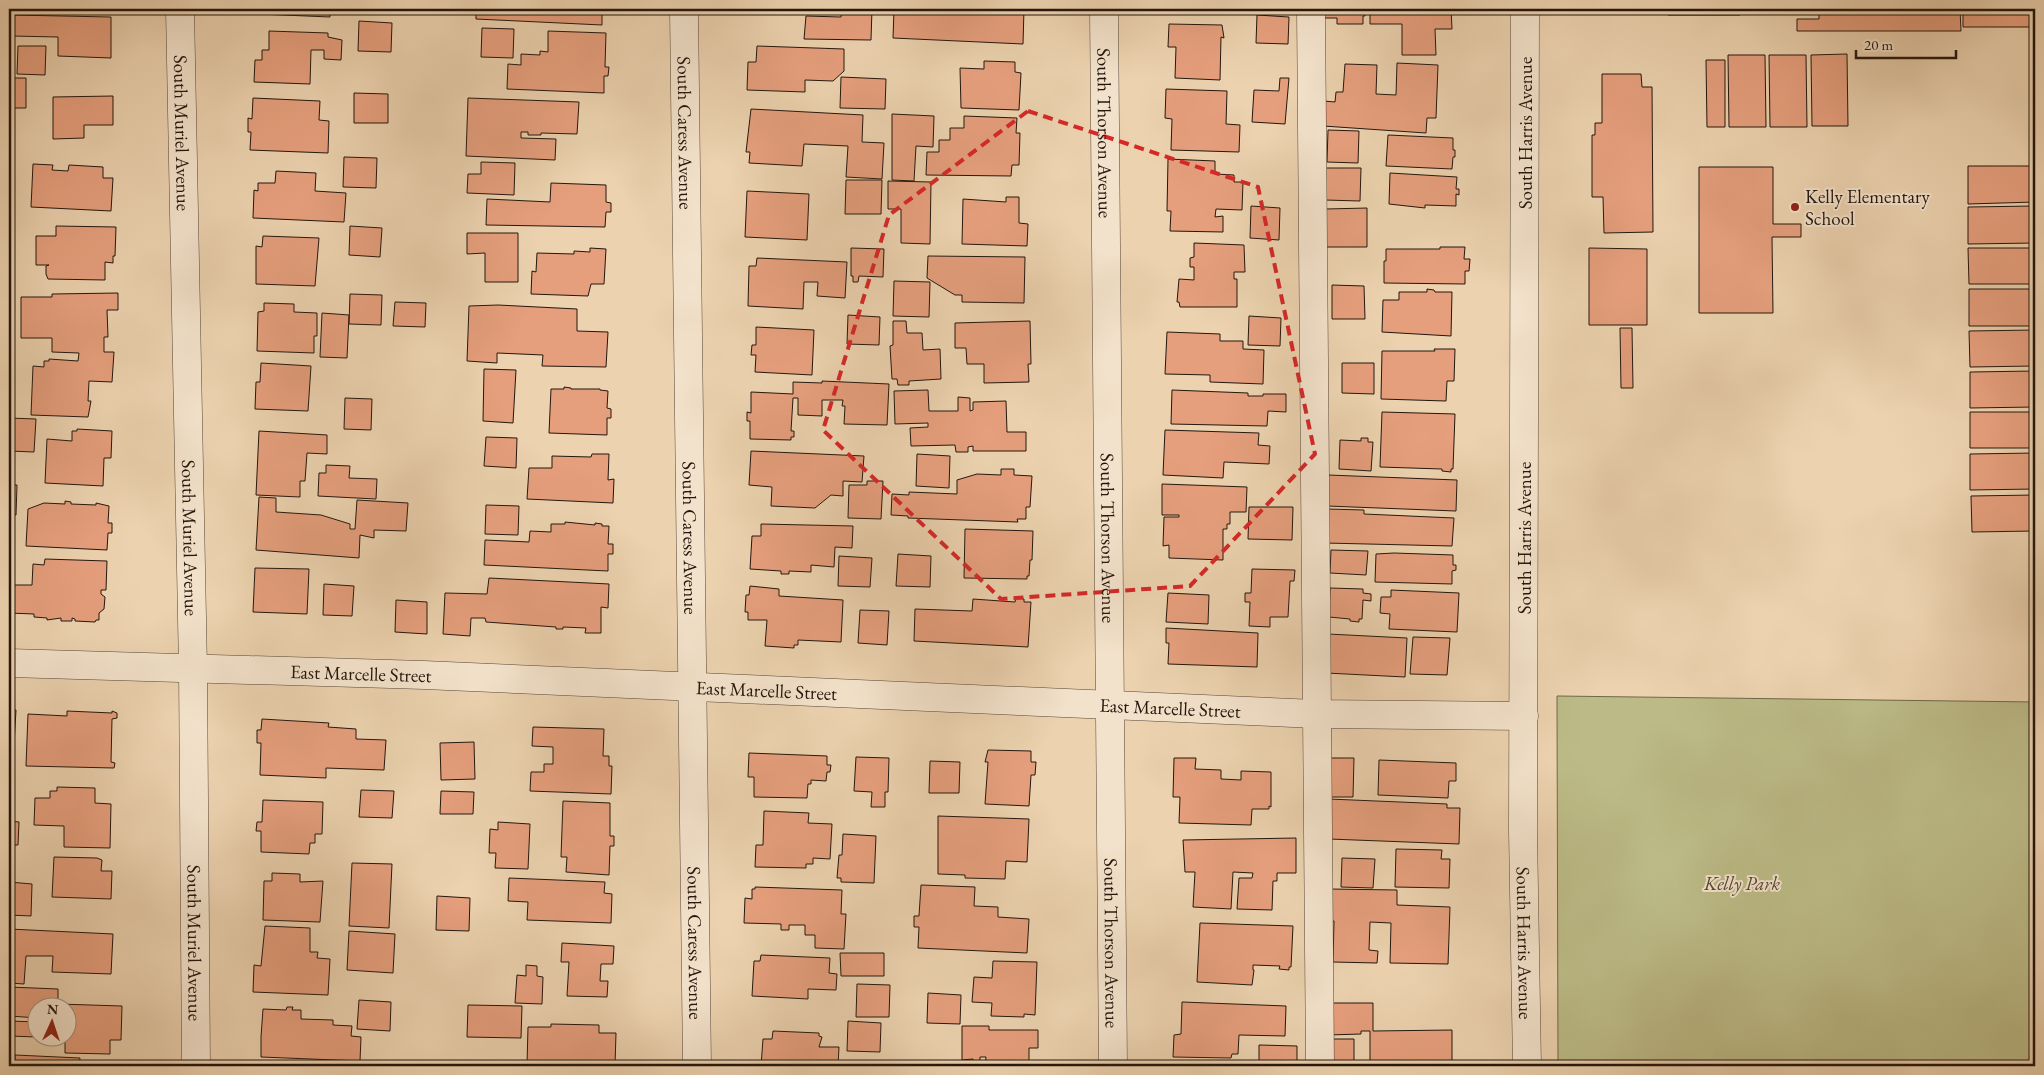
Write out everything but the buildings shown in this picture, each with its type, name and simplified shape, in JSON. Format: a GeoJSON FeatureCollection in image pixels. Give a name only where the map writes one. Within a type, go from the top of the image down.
{"type":"FeatureCollection","features":[{"type":"Feature","properties":{"kind":"street","name":"South Muriel Avenue"},"geometry":{"type":"LineString","coordinates":[[180,9],[193,669],[196,1066]]}},
{"type":"Feature","properties":{"kind":"street","name":"South Caress Avenue"},"geometry":{"type":"LineString","coordinates":[[684,9],[697,1066]]}},
{"type":"Feature","properties":{"kind":"street","name":"South Thorson Avenue"},"geometry":{"type":"LineString","coordinates":[[1104,9],[1108,705],[1113,1066]]}},
{"type":"Feature","properties":{"kind":"street"},"geometry":{"type":"LineString","coordinates":[[1311,9],[1320,1066]]}},
{"type":"Feature","properties":{"kind":"street","name":"South Harris Avenue"},"geometry":{"type":"LineString","coordinates":[[1525,9],[1523,831],[1527,1066]]}},
{"type":"Feature","properties":{"kind":"street","name":"East Marcelle Street"},"geometry":{"type":"LineString","coordinates":[[9,663],[691,686],[1316,714],[1524,716]]}},
{"type":"Feature","properties":{"kind":"highlighted area"},"geometry":{"type":"Polygon","coordinates":[[[1028,111],[1258,187],[1315,454],[1190,586],[1001,599],[823,430],[889,215],[1028,111]]]}},
{"type":"Feature","properties":{"kind":"green space","name":"Kelly Park"},"geometry":{"type":"Polygon","coordinates":[[[1557,696],[2035,702],[2035,1066],[1558,1066],[1557,696]]]}},
{"type":"Feature","properties":{"kind":"place","name":"Kelly Elementary School"},"geometry":{"type":"Point","coordinates":[1795,207]}}]}
